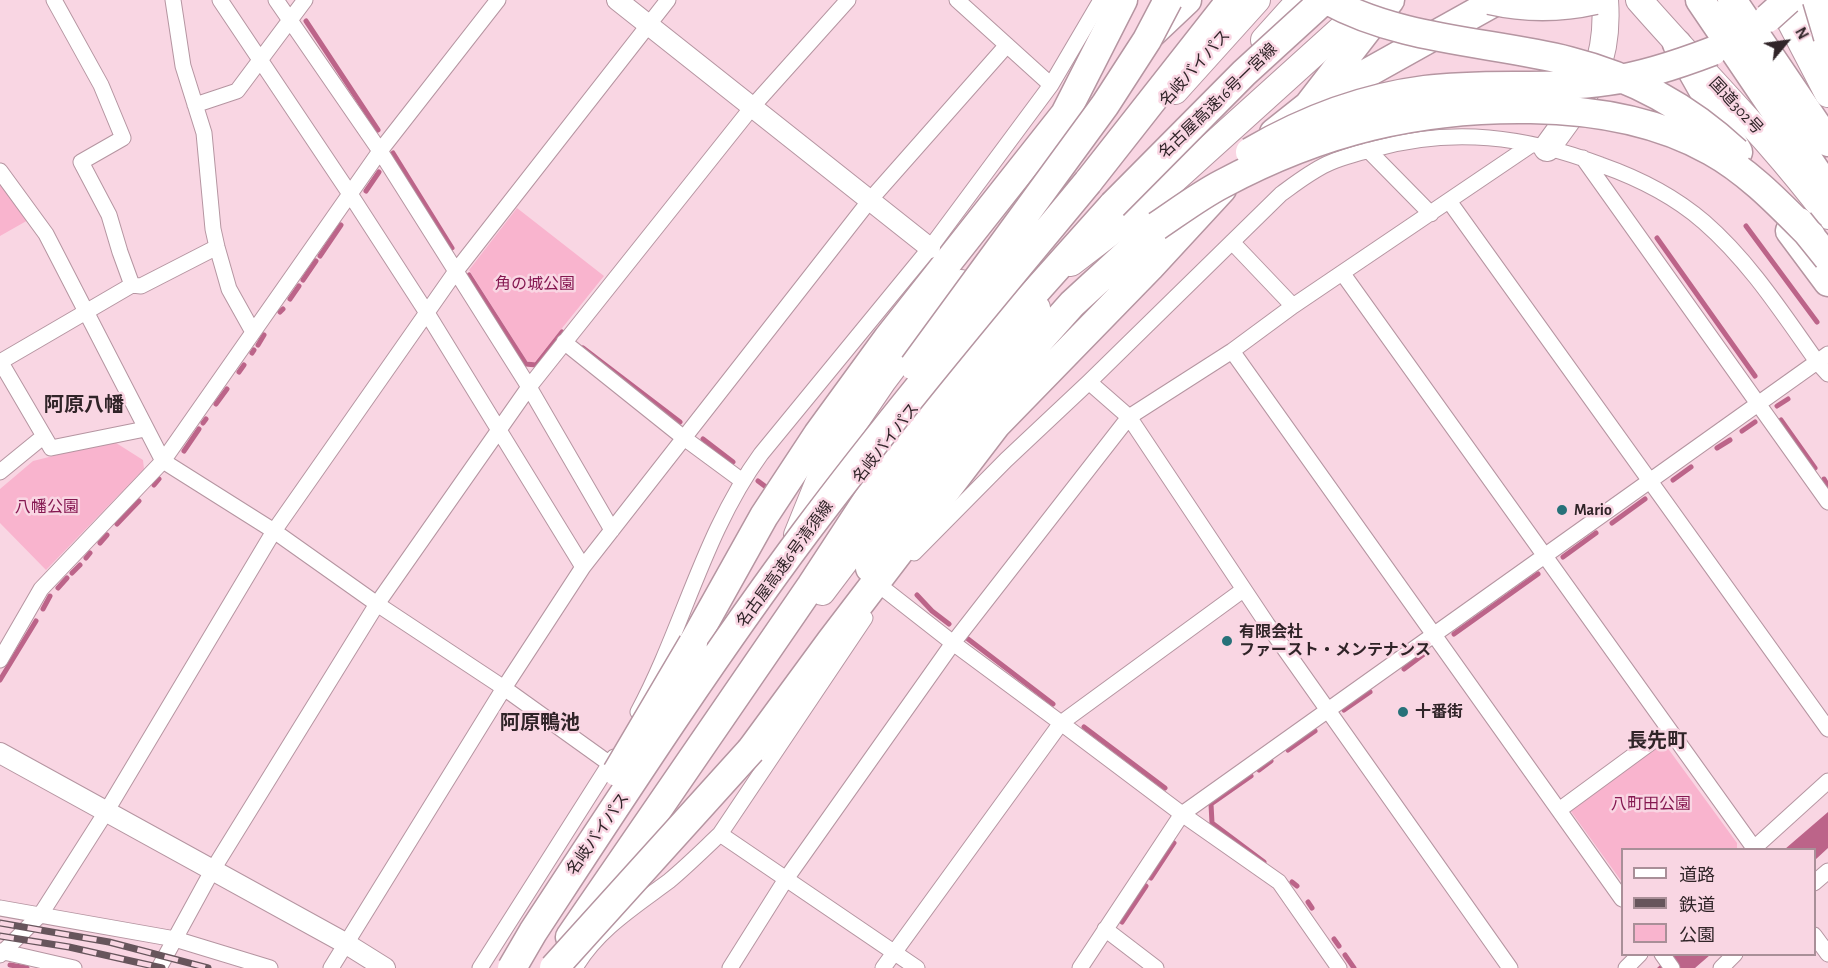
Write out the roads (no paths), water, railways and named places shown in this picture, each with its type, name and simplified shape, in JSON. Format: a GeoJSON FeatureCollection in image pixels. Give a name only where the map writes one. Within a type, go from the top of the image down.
{"type":"FeatureCollection","features":[{"type":"Feature","properties":{"kind":"highway"},"geometry":{"type":"LineString","coordinates":[[1065,114],[1123,0]]}},
{"type":"Feature","properties":{"kind":"highway"},"geometry":{"type":"LineString","coordinates":[[780,577],[825,466],[883,381],[936,311],[1031,203],[1071,150],[1196,0]]}},
{"type":"Feature","properties":{"kind":"highway","name":"名古屋高速6号清須線"},"geometry":{"type":"LineString","coordinates":[[512,968],[533,932],[692,691],[806,533],[936,366],[1088,182],[1231,0]]}},
{"type":"Feature","properties":{"kind":"highway","name":"名岐バイパス"},"geometry":{"type":"LineString","coordinates":[[504,968],[780,577],[1083,194],[1257,0]]}},
{"type":"Feature","properties":{"kind":"highway","name":"名岐バイパス"},"geometry":{"type":"LineString","coordinates":[[554,968],[727,723],[969,395],[1071,264],[1300,0]]}},
{"type":"Feature","properties":{"kind":"highway"},"geometry":{"type":"LineString","coordinates":[[1325,0],[1348,12],[1403,30],[1569,61],[1603,71],[1637,85],[1700,121],[1822,237]]}},
{"type":"Feature","properties":{"kind":"highway","name":"名古屋高速16号一宮線"},"geometry":{"type":"LineString","coordinates":[[1113,205],[1244,73],[1325,0]]}},
{"type":"Feature","properties":{"kind":"highway"},"geometry":{"type":"LineString","coordinates":[[1071,264],[1144,207],[1373,0]]}},
{"type":"Feature","properties":{"kind":"highway"},"geometry":{"type":"LineString","coordinates":[[1308,106],[1390,0]]}},
{"type":"Feature","properties":{"kind":"highway"},"geometry":{"type":"LineString","coordinates":[[1490,0],[1506,4],[1554,6],[1595,0]]}},
{"type":"Feature","properties":{"kind":"highway"},"geometry":{"type":"LineString","coordinates":[[554,968],[752,750],[831,641],[996,425],[1150,267],[1279,127],[1308,106],[1498,0]]}},
{"type":"Feature","properties":{"kind":"highway"},"geometry":{"type":"LineString","coordinates":[[1539,146],[1593,81],[1605,43],[1605,0]]}},
{"type":"Feature","properties":{"kind":"highway","name":"国道302号"},"geometry":{"type":"LineString","coordinates":[[1639,0],[1794,171],[1822,237]]}},
{"type":"Feature","properties":{"kind":"highway"},"geometry":{"type":"LineString","coordinates":[[1700,0],[1828,189]]}},
{"type":"Feature","properties":{"kind":"highway"},"geometry":{"type":"LineString","coordinates":[[1732,0],[1828,142]]}},
{"type":"Feature","properties":{"kind":"highway"},"geometry":{"type":"LineString","coordinates":[[1779,0],[1828,94]]}},
{"type":"Feature","properties":{"kind":"highway"},"geometry":{"type":"LineString","coordinates":[[831,641],[893,526],[921,482],[980,408],[1072,304],[1217,175],[1283,133],[1316,118],[1352,106],[1426,90],[1573,85],[1646,73],[1713,51],[1768,18],[1788,0]]}},
{"type":"Feature","properties":{"kind":"highway"},"geometry":{"type":"LineString","coordinates":[[533,932],[549,885],[693,643],[765,516],[818,434],[888,338],[1065,114],[1172,1]]}},
{"type":"Feature","properties":{"kind":"highway"},"geometry":{"type":"LineString","coordinates":[[844,484],[872,428],[959,302],[1105,105],[1172,1]]}},
{"type":"Feature","properties":{"kind":"highway"},"geometry":{"type":"LineString","coordinates":[[1818,7],[1828,38]]}},
{"type":"Feature","properties":{"kind":"highway"},"geometry":{"type":"LineString","coordinates":[[1818,7],[1828,55]]}},
{"type":"Feature","properties":{"kind":"highway"},"geometry":{"type":"LineString","coordinates":[[1677,44],[1749,172],[1828,282]]}},
{"type":"Feature","properties":{"kind":"highway"},"geometry":{"type":"LineString","coordinates":[[1157,226],[1220,185],[1280,156],[1326,138],[1430,113],[1547,109],[1620,117],[1683,137],[1741,171],[1822,237]]}},
{"type":"Feature","properties":{"kind":"highway","name":"名古屋高速6号清須線"},"geometry":{"type":"LineString","coordinates":[[548,968],[811,586],[900,450],[952,385],[1113,205]]}},
{"type":"Feature","properties":{"kind":"street"},"geometry":{"type":"LineString","coordinates":[[54,0],[101,85],[123,138],[81,162],[110,215],[132,285]]}},
{"type":"Feature","properties":{"kind":"street"},"geometry":{"type":"LineString","coordinates":[[172,0],[183,66],[204,133],[213,229],[217,247],[229,289],[253,332]]}},
{"type":"Feature","properties":{"kind":"street"},"geometry":{"type":"LineString","coordinates":[[220,0],[428,313],[584,567]]}},
{"type":"Feature","properties":{"kind":"street"},"geometry":{"type":"LineString","coordinates":[[276,0],[381,151],[529,387],[612,530]]}},
{"type":"Feature","properties":{"kind":"street"},"geometry":{"type":"LineString","coordinates":[[195,105],[237,91],[305,0]]}},
{"type":"Feature","properties":{"kind":"street"},"geometry":{"type":"LineString","coordinates":[[0,660],[41,589],[163,460],[381,151],[498,0]]}},
{"type":"Feature","properties":{"kind":"street"},"geometry":{"type":"LineString","coordinates":[[617,0],[930,248]]}},
{"type":"Feature","properties":{"kind":"street"},"geometry":{"type":"LineString","coordinates":[[1,953],[41,914],[106,812],[274,531],[456,271],[668,0]]}},
{"type":"Feature","properties":{"kind":"street"},"geometry":{"type":"LineString","coordinates":[[159,968],[212,871],[377,604],[498,429],[564,342],[753,106],[848,0]]}},
{"type":"Feature","properties":{"kind":"street"},"geometry":{"type":"LineString","coordinates":[[957,0],[1052,85]]}},
{"type":"Feature","properties":{"kind":"street"},"geometry":{"type":"LineString","coordinates":[[480,968],[610,764],[650,687],[720,521],[741,480],[930,248],[1052,85],[1101,0]]}},
{"type":"Feature","properties":{"kind":"street"},"geometry":{"type":"LineString","coordinates":[[331,968],[504,688],[584,567],[870,200],[1007,45]]}},
{"type":"Feature","properties":{"kind":"street"},"geometry":{"type":"LineString","coordinates":[[573,968],[597,938],[613,923],[690,863],[720,834],[884,590],[910,556],[1281,194],[1303,177],[1354,153],[1414,139],[1458,135],[1496,138],[1539,146],[1583,158],[1630,176],[1670,197],[1703,221],[1759,280],[1825,364],[1759,405],[1182,814],[1080,968]]}},
{"type":"Feature","properties":{"kind":"street"},"geometry":{"type":"LineString","coordinates":[[730,968],[786,879],[952,643],[1129,417],[1232,351],[1293,306],[1449,201],[1539,146]]}},
{"type":"Feature","properties":{"kind":"street"},"geometry":{"type":"LineString","coordinates":[[1368,150],[1431,214]]}},
{"type":"Feature","properties":{"kind":"street"},"geometry":{"type":"LineString","coordinates":[[1583,158],[1828,502]]}},
{"type":"Feature","properties":{"kind":"street"},"geometry":{"type":"LineString","coordinates":[[0,171],[46,234],[163,460],[274,531],[377,604],[504,688],[610,764]]}},
{"type":"Feature","properties":{"kind":"street"},"geometry":{"type":"LineString","coordinates":[[1449,201],[1828,729]]}},
{"type":"Feature","properties":{"kind":"street"},"geometry":{"type":"LineString","coordinates":[[1232,242],[1293,306]]}},
{"type":"Feature","properties":{"kind":"street"},"geometry":{"type":"LineString","coordinates":[[145,429],[51,448],[0,362],[132,285],[141,286],[217,247]]}},
{"type":"Feature","properties":{"kind":"street"},"geometry":{"type":"LineString","coordinates":[[1343,274],[1752,848]]}},
{"type":"Feature","properties":{"kind":"street"},"geometry":{"type":"LineString","coordinates":[[564,342],[684,438],[741,480]]}},
{"type":"Feature","properties":{"kind":"street"},"geometry":{"type":"LineString","coordinates":[[1232,351],[1621,896]]}},
{"type":"Feature","properties":{"kind":"street"},"geometry":{"type":"LineString","coordinates":[[1089,382],[1129,417],[1243,590],[1510,968]]}},
{"type":"Feature","properties":{"kind":"street"},"geometry":{"type":"LineString","coordinates":[[0,472],[44,436]]}},
{"type":"Feature","properties":{"kind":"street"},"geometry":{"type":"LineString","coordinates":[[884,590],[1182,814],[1279,882],[1339,968]]}},
{"type":"Feature","properties":{"kind":"street"},"geometry":{"type":"LineString","coordinates":[[883,968],[1062,723],[1243,590]]}},
{"type":"Feature","properties":{"kind":"street"},"geometry":{"type":"LineString","coordinates":[[1559,810],[1668,729]]}},
{"type":"Feature","properties":{"kind":"street"},"geometry":{"type":"LineString","coordinates":[[0,753],[345,943],[385,968]]}},
{"type":"Feature","properties":{"kind":"street"},"geometry":{"type":"LineString","coordinates":[[1754,848],[1828,781]]}},
{"type":"Feature","properties":{"kind":"street"},"geometry":{"type":"LineString","coordinates":[[720,834],[916,968]]}},
{"type":"Feature","properties":{"kind":"street"},"geometry":{"type":"LineString","coordinates":[[1816,882],[1828,871]]}},
{"type":"Feature","properties":{"kind":"street"},"geometry":{"type":"LineString","coordinates":[[0,908],[175,939],[270,968]]}},
{"type":"Feature","properties":{"kind":"street"},"geometry":{"type":"LineString","coordinates":[[573,968],[583,926]]}},
{"type":"Feature","properties":{"kind":"street"},"geometry":{"type":"LineString","coordinates":[[1105,930],[1156,968]]}},
{"type":"Feature","properties":{"kind":"street"},"geometry":{"type":"LineString","coordinates":[[1816,936],[1828,954]]}},
{"type":"Feature","properties":{"kind":"street"},"geometry":{"type":"LineString","coordinates":[[490,968],[495,943]]}},
{"type":"Feature","properties":{"kind":"street"},"geometry":{"type":"LineString","coordinates":[[1,953],[74,968]]}},
{"type":"Feature","properties":{"kind":"street"},"geometry":{"type":"LineString","coordinates":[[1626,968],[1638,956]]}},
{"type":"Feature","properties":{"kind":"street"},"geometry":{"type":"LineString","coordinates":[[1721,968],[1733,956]]}},
{"type":"Feature","properties":{"kind":"waterway"},"geometry":{"type":"LineString","coordinates":[[306,21],[378,130]]}},
{"type":"Feature","properties":{"kind":"waterway"},"geometry":{"type":"LineString","coordinates":[[393,153],[452,248]]}},
{"type":"Feature","properties":{"kind":"waterway"},"geometry":{"type":"LineString","coordinates":[[366,191],[379,172]]}},
{"type":"Feature","properties":{"kind":"waterway"},"geometry":{"type":"LineString","coordinates":[[320,256],[341,225]]}},
{"type":"Feature","properties":{"kind":"waterway"},"geometry":{"type":"LineString","coordinates":[[1746,226],[1817,322]]}},
{"type":"Feature","properties":{"kind":"waterway"},"geometry":{"type":"LineString","coordinates":[[1657,238],[1755,376]]}},
{"type":"Feature","properties":{"kind":"waterway"},"geometry":{"type":"LineString","coordinates":[[303,280],[316,261]]}},
{"type":"Feature","properties":{"kind":"waterway"},"geometry":{"type":"LineString","coordinates":[[469,275],[526,364],[536,365],[562,332]]}},
{"type":"Feature","properties":{"kind":"waterway"},"geometry":{"type":"LineString","coordinates":[[290,299],[299,286]]}},
{"type":"Feature","properties":{"kind":"waterway"},"geometry":{"type":"LineString","coordinates":[[280,312],[283,309]]}},
{"type":"Feature","properties":{"kind":"waterway"},"geometry":{"type":"LineString","coordinates":[[258,345],[264,335]]}},
{"type":"Feature","properties":{"kind":"waterway"},"geometry":{"type":"LineString","coordinates":[[583,348],[680,422]]}},
{"type":"Feature","properties":{"kind":"waterway"},"geometry":{"type":"LineString","coordinates":[[239,372],[244,365]]}},
{"type":"Feature","properties":{"kind":"waterway"},"geometry":{"type":"LineString","coordinates":[[216,404],[227,389]]}},
{"type":"Feature","properties":{"kind":"waterway"},"geometry":{"type":"LineString","coordinates":[[1777,406],[1788,399]]}},
{"type":"Feature","properties":{"kind":"waterway"},"geometry":{"type":"LineString","coordinates":[[203,423],[206,419]]}},
{"type":"Feature","properties":{"kind":"waterway"},"geometry":{"type":"LineString","coordinates":[[1781,420],[1815,468]]}},
{"type":"Feature","properties":{"kind":"waterway"},"geometry":{"type":"LineString","coordinates":[[1742,431],[1755,422]]}},
{"type":"Feature","properties":{"kind":"waterway"},"geometry":{"type":"LineString","coordinates":[[184,451],[199,429]]}},
{"type":"Feature","properties":{"kind":"waterway"},"geometry":{"type":"LineString","coordinates":[[703,439],[733,462]]}},
{"type":"Feature","properties":{"kind":"waterway"},"geometry":{"type":"LineString","coordinates":[[1717,448],[1730,440]]}},
{"type":"Feature","properties":{"kind":"waterway"},"geometry":{"type":"LineString","coordinates":[[1673,480],[1691,467]]}},
{"type":"Feature","properties":{"kind":"waterway"},"geometry":{"type":"LineString","coordinates":[[154,485],[159,479]]}},
{"type":"Feature","properties":{"kind":"waterway"},"geometry":{"type":"LineString","coordinates":[[1824,479],[1828,486]]}},
{"type":"Feature","properties":{"kind":"waterway"},"geometry":{"type":"LineString","coordinates":[[758,481],[770,490]]}},
{"type":"Feature","properties":{"kind":"waterway"},"geometry":{"type":"LineString","coordinates":[[1612,523],[1645,499]]}},
{"type":"Feature","properties":{"kind":"waterway"},"geometry":{"type":"LineString","coordinates":[[117,524],[139,501]]}},
{"type":"Feature","properties":{"kind":"waterway"},"geometry":{"type":"LineString","coordinates":[[1563,557],[1596,533]]}},
{"type":"Feature","properties":{"kind":"waterway"},"geometry":{"type":"LineString","coordinates":[[100,543],[107,535]]}},
{"type":"Feature","properties":{"kind":"waterway"},"geometry":{"type":"LineString","coordinates":[[86,558],[90,553]]}},
{"type":"Feature","properties":{"kind":"waterway"},"geometry":{"type":"LineString","coordinates":[[72,573],[80,565]]}},
{"type":"Feature","properties":{"kind":"waterway"},"geometry":{"type":"LineString","coordinates":[[1454,634],[1538,574]]}},
{"type":"Feature","properties":{"kind":"waterway"},"geometry":{"type":"LineString","coordinates":[[58,588],[67,578]]}},
{"type":"Feature","properties":{"kind":"waterway"},"geometry":{"type":"LineString","coordinates":[[917,595],[949,624]]}},
{"type":"Feature","properties":{"kind":"waterway"},"geometry":{"type":"LineString","coordinates":[[43,609],[50,596]]}},
{"type":"Feature","properties":{"kind":"waterway"},"geometry":{"type":"LineString","coordinates":[[0,680],[36,621]]}},
{"type":"Feature","properties":{"kind":"waterway"},"geometry":{"type":"LineString","coordinates":[[968,639],[1053,704]]}},
{"type":"Feature","properties":{"kind":"waterway"},"geometry":{"type":"LineString","coordinates":[[1404,669],[1424,654]]}},
{"type":"Feature","properties":{"kind":"waterway"},"geometry":{"type":"LineString","coordinates":[[1344,710],[1370,692]]}},
{"type":"Feature","properties":{"kind":"waterway"},"geometry":{"type":"LineString","coordinates":[[1084,727],[1165,788]]}},
{"type":"Feature","properties":{"kind":"waterway"},"geometry":{"type":"LineString","coordinates":[[1288,750],[1315,731]]}},
{"type":"Feature","properties":{"kind":"waterway"},"geometry":{"type":"LineString","coordinates":[[1259,770],[1271,761]]}},
{"type":"Feature","properties":{"kind":"waterway"},"geometry":{"type":"LineString","coordinates":[[1251,776],[1211,804],[1212,823],[1264,862]]}},
{"type":"Feature","properties":{"kind":"waterway"},"geometry":{"type":"LineString","coordinates":[[1151,878],[1174,843]]}},
{"type":"Feature","properties":{"kind":"waterway"},"geometry":{"type":"LineString","coordinates":[[1292,882],[1297,886]]}},
{"type":"Feature","properties":{"kind":"waterway"},"geometry":{"type":"LineString","coordinates":[[1122,922],[1146,886]]}},
{"type":"Feature","properties":{"kind":"waterway"},"geometry":{"type":"LineString","coordinates":[[1308,902],[1312,908]]}},
{"type":"Feature","properties":{"kind":"waterway"},"geometry":{"type":"LineString","coordinates":[[1334,939],[1339,946]]}},
{"type":"Feature","properties":{"kind":"waterway"},"geometry":{"type":"LineString","coordinates":[[1345,955],[1354,968]]}},
{"type":"Feature","properties":{"kind":"waterway"},"geometry":{"type":"LineString","coordinates":[[10,965],[27,968]]}},
{"type":"Feature","properties":{"kind":"railway"},"geometry":{"type":"LineString","coordinates":[[0,923],[109,942],[208,968]]}},
{"type":"Feature","properties":{"kind":"railway"},"geometry":{"type":"LineString","coordinates":[[0,936],[69,947],[162,968]]}},
{"type":"Feature","properties":{"kind":"place","name":"Mario"},"geometry":{"type":"Point","coordinates":[1562,510]}},
{"type":"Feature","properties":{"kind":"place","name":"有限会社 ファースト・メンテナンス"},"geometry":{"type":"Point","coordinates":[1227,641]}},
{"type":"Feature","properties":{"kind":"place","name":"十番街"},"geometry":{"type":"Point","coordinates":[1403,712]}},
{"type":"Feature","properties":{"kind":"district","name":"阿原八幡"},"geometry":{"type":"Point","coordinates":[84,405]}},
{"type":"Feature","properties":{"kind":"district","name":"阿原鴨池"},"geometry":{"type":"Point","coordinates":[540,723]}},
{"type":"Feature","properties":{"kind":"district","name":"長先町"},"geometry":{"type":"Point","coordinates":[1657,741]}},
{"type":"Feature","properties":{"kind":"park label","name":"角の城公園"},"geometry":{"type":"Point","coordinates":[535,284]}},
{"type":"Feature","properties":{"kind":"park label","name":"八幡公園"},"geometry":{"type":"Point","coordinates":[47,507]}},
{"type":"Feature","properties":{"kind":"park label","name":"八町田公園"},"geometry":{"type":"Point","coordinates":[1651,804]}}]}
